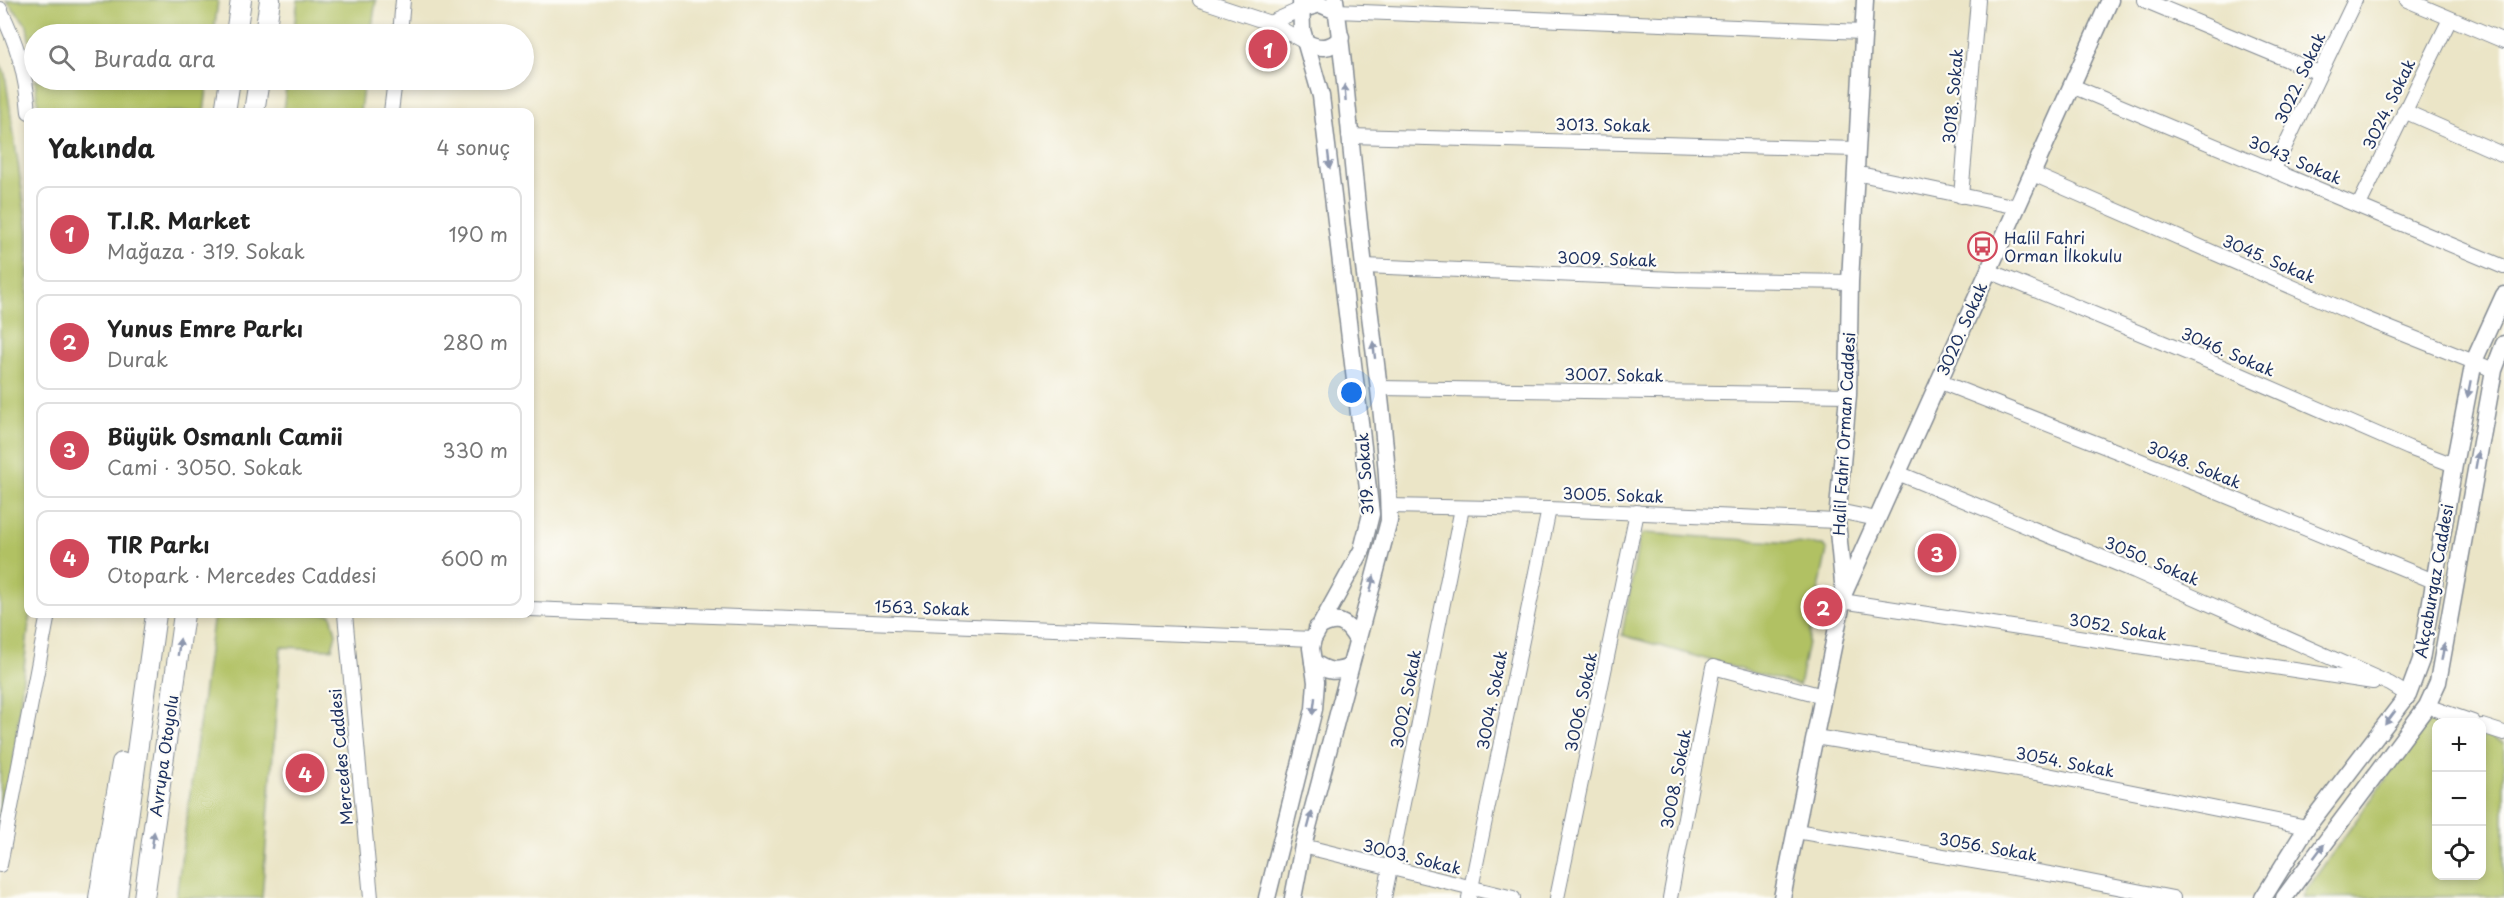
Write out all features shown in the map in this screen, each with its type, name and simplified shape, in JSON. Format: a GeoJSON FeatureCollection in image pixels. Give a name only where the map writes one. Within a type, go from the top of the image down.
{"type":"FeatureCollection","features":[{"type":"Feature","properties":{"kind":"highway"},"geometry":{"type":"LineString","coordinates":[[237,24],[241,0]]}},
{"type":"Feature","properties":{"kind":"highway"},"geometry":{"type":"LineString","coordinates":[[266,24],[270,0]]}},
{"type":"Feature","properties":{"kind":"highway"},"geometry":{"type":"LineString","coordinates":[[226,108],[228,90]]}},
{"type":"Feature","properties":{"kind":"highway"},"geometry":{"type":"LineString","coordinates":[[254,108],[257,90]]}},
{"type":"Feature","properties":{"kind":"highway","name":"Avrupa Otoyolu"},"geometry":{"type":"LineString","coordinates":[[117,898],[155,618]]}},
{"type":"Feature","properties":{"kind":"highway","name":"Avrupa Otoyolu"},"geometry":{"type":"LineString","coordinates":[[144,898],[183,618]]}},
{"type":"Feature","properties":{"kind":"highway"},"geometry":{"type":"LineString","coordinates":[[99,898],[118,780],[129,735],[144,694]]}},
{"type":"Feature","properties":{"kind":"main road","name":"Halil Fahri Orman Caddesi"},"geometry":{"type":"LineString","coordinates":[[1782,898],[1843,597],[1838,516],[1848,395],[1850,282],[1865,0]]}},
{"type":"Feature","properties":{"kind":"main road","name":"3020. Sokak"},"geometry":{"type":"LineString","coordinates":[[1843,597],[2110,0]]}},
{"type":"Feature","properties":{"kind":"main road"},"geometry":{"type":"LineString","coordinates":[[1300,5],[1336,5]]}},
{"type":"Feature","properties":{"kind":"main road","name":"319. Sokak"},"geometry":{"type":"LineString","coordinates":[[1300,5],[1305,42],[1321,96],[1371,514],[1362,550],[1345,584],[1315,633]]}},
{"type":"Feature","properties":{"kind":"main road","name":"319. Sokak"},"geometry":{"type":"LineString","coordinates":[[1293,898],[1303,846],[1389,521],[1379,388],[1336,5]]}},
{"type":"Feature","properties":{"kind":"main road"},"geometry":{"type":"LineString","coordinates":[[1305,42],[1327,47],[1341,37]]}},
{"type":"Feature","properties":{"kind":"main road","name":"Akçaburgaz Caddesi"},"geometry":{"type":"LineString","coordinates":[[2263,898],[2307,827],[2408,695],[2421,660],[2474,361],[2504,295]]}},
{"type":"Feature","properties":{"kind":"main road","name":"Akçaburgaz Caddesi"},"geometry":{"type":"LineString","coordinates":[[2284,898],[2427,706],[2438,682],[2494,370],[2504,344]]}},
{"type":"Feature","properties":{"kind":"main road"},"geometry":{"type":"LineString","coordinates":[[1267,898],[1314,709],[1315,633],[1329,621],[1339,621],[1351,628],[1357,640]]}},
{"type":"Feature","properties":{"kind":"main road"},"geometry":{"type":"LineString","coordinates":[[1313,662],[1326,670],[1336,672],[1350,667]]}},
{"type":"Feature","properties":{"kind":"street"},"geometry":{"type":"LineString","coordinates":[[401,24],[403,0]]}},
{"type":"Feature","properties":{"kind":"street"},"geometry":{"type":"LineString","coordinates":[[1200,0],[1270,23],[1305,42]]}},
{"type":"Feature","properties":{"kind":"street","name":"3018. Sokak"},"geometry":{"type":"LineString","coordinates":[[1961,196],[1978,0]]}},
{"type":"Feature","properties":{"kind":"street"},"geometry":{"type":"LineString","coordinates":[[2144,0],[2319,73]]}},
{"type":"Feature","properties":{"kind":"street","name":"3022. Sokak"},"geometry":{"type":"LineString","coordinates":[[2274,170],[2355,0]]}},
{"type":"Feature","properties":{"kind":"street"},"geometry":{"type":"LineString","coordinates":[[2407,0],[2504,41]]}},
{"type":"Feature","properties":{"kind":"street"},"geometry":{"type":"LineString","coordinates":[[1270,23],[1300,5]]}},
{"type":"Feature","properties":{"kind":"street"},"geometry":{"type":"LineString","coordinates":[[1336,5],[1863,32]]}},
{"type":"Feature","properties":{"kind":"street"},"geometry":{"type":"LineString","coordinates":[[0,9],[16,42],[24,77]]}},
{"type":"Feature","properties":{"kind":"street","name":"3024. Sokak"},"geometry":{"type":"LineString","coordinates":[[2359,205],[2450,19]]}},
{"type":"Feature","properties":{"kind":"street","name":"3043. Sokak"},"geometry":{"type":"LineString","coordinates":[[2072,86],[2504,267]]}},
{"type":"Feature","properties":{"kind":"street"},"geometry":{"type":"LineString","coordinates":[[27,90],[28,108]]}},
{"type":"Feature","properties":{"kind":"street"},"geometry":{"type":"LineString","coordinates":[[392,108],[394,90]]}},
{"type":"Feature","properties":{"kind":"street"},"geometry":{"type":"LineString","coordinates":[[2404,111],[2504,155]]}},
{"type":"Feature","properties":{"kind":"street","name":"3013. Sokak"},"geometry":{"type":"LineString","coordinates":[[1349,136],[1857,148]]}},
{"type":"Feature","properties":{"kind":"street"},"geometry":{"type":"LineString","coordinates":[[1855,173],[2017,207]]}},
{"type":"Feature","properties":{"kind":"street","name":"3045. Sokak"},"geometry":{"type":"LineString","coordinates":[[2033,174],[2361,317],[2494,370]]}},
{"type":"Feature","properties":{"kind":"street","name":"3009. Sokak"},"geometry":{"type":"LineString","coordinates":[[1364,266],[1675,279],[1850,282]]}},
{"type":"Feature","properties":{"kind":"street","name":"3046. Sokak"},"geometry":{"type":"LineString","coordinates":[[1989,271],[2454,465]]}},
{"type":"Feature","properties":{"kind":"street","name":"3048. Sokak"},"geometry":{"type":"LineString","coordinates":[[1938,381],[2140,460],[2436,582]]}},
{"type":"Feature","properties":{"kind":"street","name":"3007. Sokak"},"geometry":{"type":"LineString","coordinates":[[1379,388],[1848,395]]}},
{"type":"Feature","properties":{"kind":"street","name":"3050. Sokak"},"geometry":{"type":"LineString","coordinates":[[1898,473],[2124,567],[2390,684],[2408,695]]}},
{"type":"Feature","properties":{"kind":"street","name":"3005. Sokak"},"geometry":{"type":"LineString","coordinates":[[1388,506],[1838,516],[1877,519]]}},
{"type":"Feature","properties":{"kind":"street","name":"3002. Sokak"},"geometry":{"type":"LineString","coordinates":[[1384,898],[1462,508]]}},
{"type":"Feature","properties":{"kind":"street","name":"3004. Sokak"},"geometry":{"type":"LineString","coordinates":[[1470,893],[1549,509]]}},
{"type":"Feature","properties":{"kind":"street","name":"3006. Sokak"},"geometry":{"type":"LineString","coordinates":[[1557,898],[1637,512]]}},
{"type":"Feature","properties":{"kind":"street","name":"3052. Sokak"},"geometry":{"type":"LineString","coordinates":[[1843,597],[2390,684]]}},
{"type":"Feature","properties":{"kind":"street","name":"1563. Sokak"},"geometry":{"type":"LineString","coordinates":[[534,609],[1315,633]]}},
{"type":"Feature","properties":{"kind":"street"},"geometry":{"type":"LineString","coordinates":[[0,865],[47,618]]}},
{"type":"Feature","properties":{"kind":"street","name":"Mercedes Caddesi"},"geometry":{"type":"LineString","coordinates":[[345,618],[371,898]]}},
{"type":"Feature","properties":{"kind":"street","name":"3008. Sokak"},"geometry":{"type":"LineString","coordinates":[[1670,898],[1713,667],[1823,696]]}},
{"type":"Feature","properties":{"kind":"street"},"geometry":{"type":"LineString","coordinates":[[2427,706],[2459,718]]}},
{"type":"Feature","properties":{"kind":"street"},"geometry":{"type":"LineString","coordinates":[[2486,728],[2504,733]]}},
{"type":"Feature","properties":{"kind":"street","name":"3054. Sokak"},"geometry":{"type":"LineString","coordinates":[[1815,736],[2048,775],[2307,827]]}},
{"type":"Feature","properties":{"kind":"street","name":"3056. Sokak"},"geometry":{"type":"LineString","coordinates":[[1796,831],[2055,875],[2174,898]]}},
{"type":"Feature","properties":{"kind":"street","name":"3003. Sokak"},"geometry":{"type":"LineString","coordinates":[[1303,846],[1389,868],[1470,893],[1513,898]]}},
{"type":"Feature","properties":{"kind":"green space"},"geometry":{"type":"Polygon","coordinates":[[[6,0],[218,0],[215,24],[26,24],[6,0]]]}},
{"type":"Feature","properties":{"kind":"green space"},"geometry":{"type":"Polygon","coordinates":[[[298,0],[376,0],[372,24],[294,24],[298,0]]]}},
{"type":"Feature","properties":{"kind":"green space"},"geometry":{"type":"Polygon","coordinates":[[[0,63],[5,74],[24,204],[24,618],[30,618],[11,786],[0,833],[0,63]]]}},
{"type":"Feature","properties":{"kind":"green space"},"geometry":{"type":"Polygon","coordinates":[[[36,90],[207,90],[204,108],[38,108],[36,90]]]}},
{"type":"Feature","properties":{"kind":"green space"},"geometry":{"type":"Polygon","coordinates":[[[286,90],[363,90],[360,108],[284,108],[286,90]]]}},
{"type":"Feature","properties":{"kind":"green space"},"geometry":{"type":"Polygon","coordinates":[[[1644,533],[1823,545],[1827,550],[1799,686],[1622,635],[1639,539],[1644,533]]]}},
{"type":"Feature","properties":{"kind":"green space"},"geometry":{"type":"Polygon","coordinates":[[[213,618],[332,618],[336,634],[332,649],[281,647],[262,898],[176,898],[213,618]]]}},
{"type":"Feature","properties":{"kind":"green space"},"geometry":{"type":"Polygon","coordinates":[[[2432,719],[2432,880],[2486,880],[2486,736],[2504,743],[2504,896],[2303,898],[2306,890],[2428,720],[2432,719]]]}},
{"type":"Feature","properties":{"kind":"place","name":"T.I.R. Market"},"geometry":{"type":"Point","coordinates":[1268,49]}},
{"type":"Feature","properties":{"kind":"place","name":"Halil Fahri Orman İlkokulu"},"geometry":{"type":"Point","coordinates":[1983,247]}},
{"type":"Feature","properties":{"kind":"place","name":"Büyük Osmanlı Camii"},"geometry":{"type":"Point","coordinates":[1937,553]}},
{"type":"Feature","properties":{"kind":"place","name":"Yunus Emre Parkı"},"geometry":{"type":"Point","coordinates":[1823,607]}},
{"type":"Feature","properties":{"kind":"place","name":"TIR Parkı"},"geometry":{"type":"Point","coordinates":[305,773]}}]}
